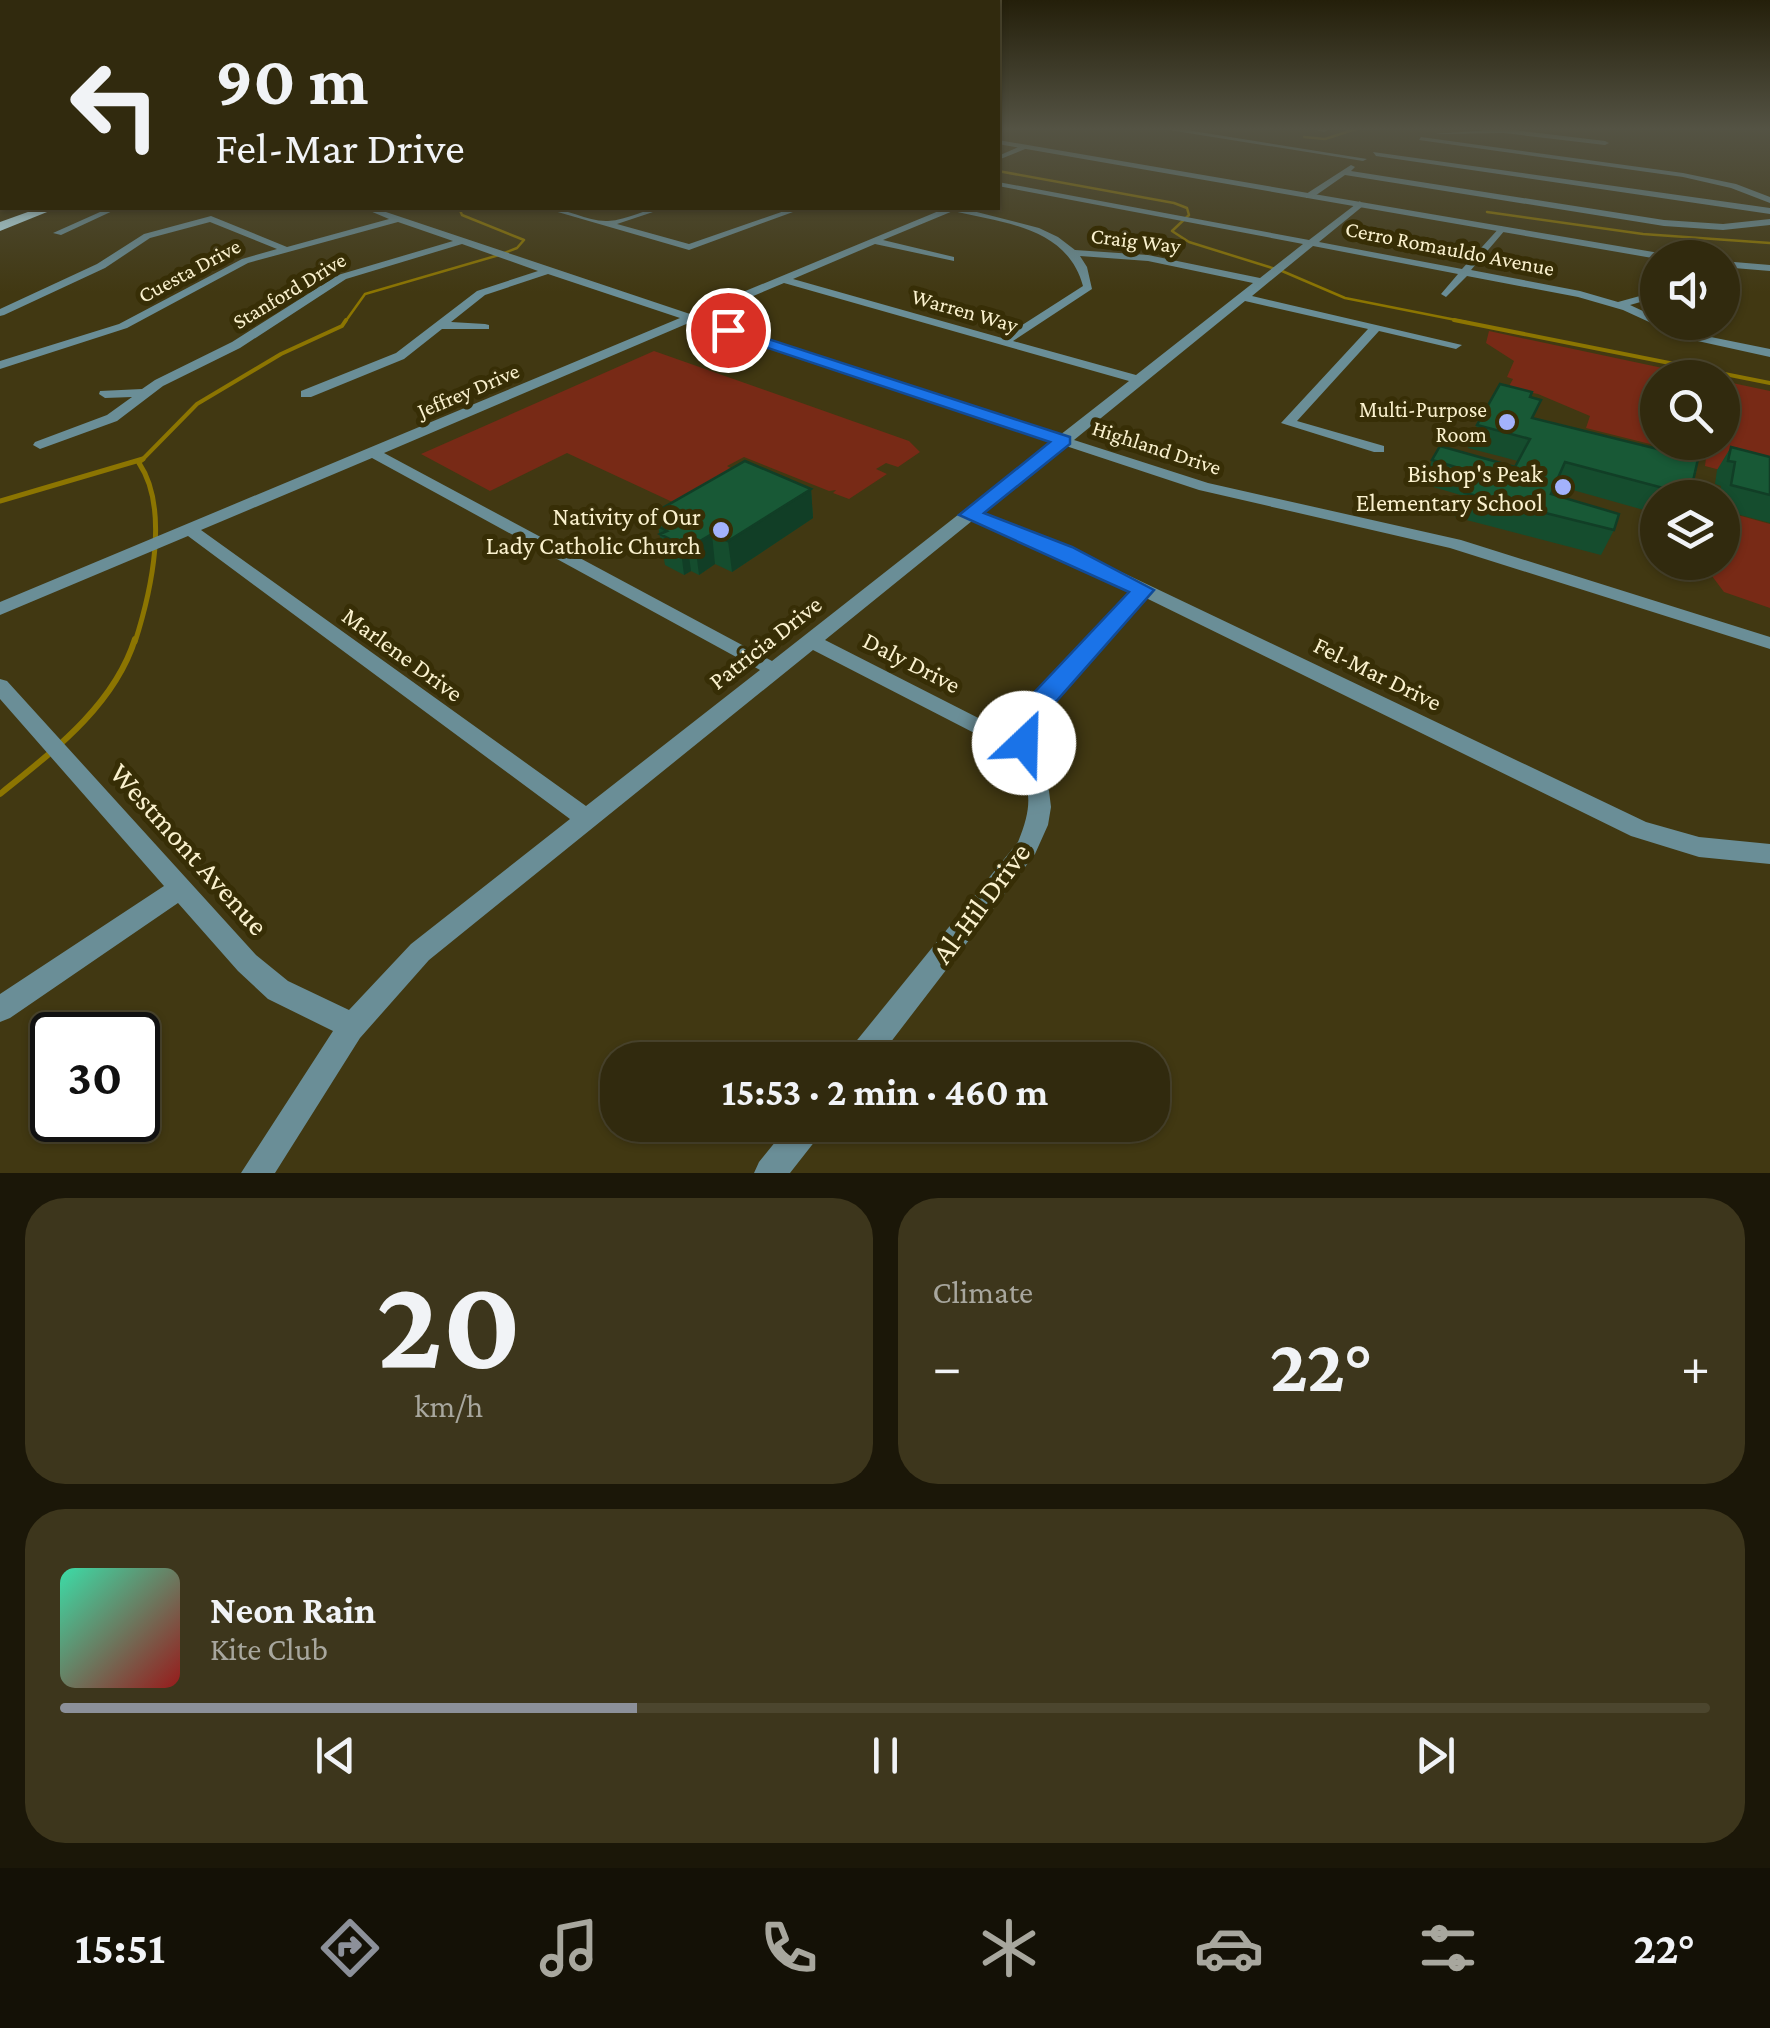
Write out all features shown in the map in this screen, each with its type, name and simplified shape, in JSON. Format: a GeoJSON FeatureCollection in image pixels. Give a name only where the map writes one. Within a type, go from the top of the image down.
{"type":"FeatureCollection","features":[{"type":"Feature","properties":{"kind":"highway"},"geometry":{"type":"LineString","coordinates":[[0,223],[26,210]]}},
{"type":"Feature","properties":{"kind":"highway"},"geometry":{"type":"LineString","coordinates":[[0,223],[43,210]]}},
{"type":"Feature","properties":{"kind":"street"},"geometry":{"type":"LineString","coordinates":[[1238,184],[1640,253]]}},
{"type":"Feature","properties":{"kind":"street"},"geometry":{"type":"LineString","coordinates":[[1309,196],[1326,184]]}},
{"type":"Feature","properties":{"kind":"street"},"geometry":{"type":"LineString","coordinates":[[1416,184],[1664,223],[1723,227],[1770,222]]}},
{"type":"Feature","properties":{"kind":"street"},"geometry":{"type":"LineString","coordinates":[[1578,184],[1770,212]]}},
{"type":"Feature","properties":{"kind":"street"},"geometry":{"type":"LineString","coordinates":[[1723,184],[1770,200]]}},
{"type":"Feature","properties":{"kind":"street","name":"Cerro Romauldo Avenue"},"geometry":{"type":"LineString","coordinates":[[1000,186],[1313,242],[1620,305],[1688,336],[1770,352]]}},
{"type":"Feature","properties":{"kind":"street","name":"Patricia Drive"},"geometry":{"type":"LineString","coordinates":[[257,1173],[350,1029],[420,952],[1360,204]]}},
{"type":"Feature","properties":{"kind":"street"},"geometry":{"type":"LineString","coordinates":[[58,234],[111,210]]}},
{"type":"Feature","properties":{"kind":"street"},"geometry":{"type":"LineString","coordinates":[[556,210],[689,247],[794,210]]}},
{"type":"Feature","properties":{"kind":"street"},"geometry":{"type":"LineString","coordinates":[[608,224],[654,210]]}},
{"type":"Feature","properties":{"kind":"street","name":"Jeffrey Drive"},"geometry":{"type":"LineString","coordinates":[[0,610],[947,210]]}},
{"type":"Feature","properties":{"kind":"street","name":"Craig Way"},"geometry":{"type":"LineString","coordinates":[[959,210],[1047,235],[1075,252],[1148,258],[1262,282]]}},
{"type":"Feature","properties":{"kind":"street","name":"Highland Drive"},"geometry":{"type":"LineString","coordinates":[[385,212],[691,318],[1233,494],[1455,544],[1770,643]]}},
{"type":"Feature","properties":{"kind":"street","name":"Cuesta Drive"},"geometry":{"type":"LineString","coordinates":[[0,366],[123,326],[238,264],[385,212]]}},
{"type":"Feature","properties":{"kind":"street"},"geometry":{"type":"LineString","coordinates":[[113,243],[136,242],[211,219],[284,249]]}},
{"type":"Feature","properties":{"kind":"street"},"geometry":{"type":"LineString","coordinates":[[1446,294],[1501,229]]}},
{"type":"Feature","properties":{"kind":"street"},"geometry":{"type":"LineString","coordinates":[[874,240],[951,260]]}},
{"type":"Feature","properties":{"kind":"street","name":"Stanford Drive"},"geometry":{"type":"LineString","coordinates":[[40,445],[103,423],[146,393],[236,346],[342,277],[462,241]]}},
{"type":"Feature","properties":{"kind":"street"},"geometry":{"type":"LineString","coordinates":[[0,314],[101,266],[136,242]]}},
{"type":"Feature","properties":{"kind":"street"},"geometry":{"type":"LineString","coordinates":[[1003,342],[1088,287],[1086,266],[1075,252]]}},
{"type":"Feature","properties":{"kind":"street"},"geometry":{"type":"LineString","coordinates":[[1740,266],[1769,269]]}},
{"type":"Feature","properties":{"kind":"street"},"geometry":{"type":"LineString","coordinates":[[306,394],[400,356],[481,293],[548,270]]}},
{"type":"Feature","properties":{"kind":"street","name":"Warren Way"},"geometry":{"type":"LineString","coordinates":[[782,279],[1138,380]]}},
{"type":"Feature","properties":{"kind":"street"},"geometry":{"type":"LineString","coordinates":[[1243,297],[1456,345]]}},
{"type":"Feature","properties":{"kind":"street"},"geometry":{"type":"LineString","coordinates":[[1620,305],[1640,299]]}},
{"type":"Feature","properties":{"kind":"street"},"geometry":{"type":"LineString","coordinates":[[440,325],[485,327]]}},
{"type":"Feature","properties":{"kind":"street"},"geometry":{"type":"LineString","coordinates":[[1376,327],[1288,423],[1379,449]]}},
{"type":"Feature","properties":{"kind":"street","name":"Stanford Drive"},"geometry":{"type":"LineString","coordinates":[[105,394],[146,393]]}},
{"type":"Feature","properties":{"kind":"street"},"geometry":{"type":"LineString","coordinates":[[372,452],[774,670]]}},
{"type":"Feature","properties":{"kind":"street","name":"Fel-Mar Drive"},"geometry":{"type":"LineString","coordinates":[[970,515],[1065,552],[1639,828],[1699,847],[1770,854]]}},
{"type":"Feature","properties":{"kind":"street","name":"Marlene Drive"},"geometry":{"type":"LineString","coordinates":[[190,530],[587,819]]}},
{"type":"Feature","properties":{"kind":"street","name":"Al-Hil Drive"},"geometry":{"type":"LineString","coordinates":[[873,1042],[1026,847],[1040,823],[1042,796],[1024,743],[1030,717],[1143,590]]}},
{"type":"Feature","properties":{"kind":"street","name":"Daly Drive"},"geometry":{"type":"LineString","coordinates":[[810,641],[991,733],[1015,750],[1033,771]]}},
{"type":"Feature","properties":{"kind":"street","name":"Westmont Avenue"},"geometry":{"type":"LineString","coordinates":[[0,686],[248,962],[278,990],[342,1021],[350,1029]]}},
{"type":"Feature","properties":{"kind":"street"},"geometry":{"type":"LineString","coordinates":[[0,1009],[181,888]]}},
{"type":"Feature","properties":{"kind":"street"},"geometry":{"type":"LineString","coordinates":[[770,1173],[795,1142]]}},
{"type":"Feature","properties":{"kind":"shaded area"},"geometry":{"type":"Polygon","coordinates":[[[1489,331],[1640,363],[1640,442],[1586,428],[1590,416],[1538,394],[1508,388],[1513,379],[1507,377],[1514,361],[1486,343],[1489,331]]]}},
{"type":"Feature","properties":{"kind":"shaded area"},"geometry":{"type":"Polygon","coordinates":[[[654,351],[909,441],[920,452],[898,467],[886,463],[876,469],[887,474],[849,499],[833,493],[836,490],[829,491],[744,457],[727,466],[738,472],[681,506],[567,453],[490,491],[421,454],[654,351]]]}},
{"type":"Feature","properties":{"kind":"shaded area"},"geometry":{"type":"Polygon","coordinates":[[[1740,385],[1770,391],[1770,483],[1705,466],[1706,460],[1740,460],[1740,385]]]}},
{"type":"Feature","properties":{"kind":"shaded area"},"geometry":{"type":"Polygon","coordinates":[[[1740,516],[1770,524],[1770,608],[1724,592],[1715,580],[1740,580],[1740,516]]]}},
{"type":"Feature","properties":{"kind":"building"},"geometry":{"type":"Polygon","coordinates":[[[1500,384],[1532,392],[1530,397],[1541,400],[1532,418],[1640,445],[1640,460],[1698,460],[1693,480],[1640,482],[1565,462],[1551,494],[1619,514],[1614,530],[1465,493],[1476,473],[1432,460],[1440,446],[1515,467],[1530,439],[1477,425],[1500,384]]]}},
{"type":"Feature","properties":{"kind":"building"},"geometry":{"type":"Polygon","coordinates":[[[1740,449],[1770,457],[1770,495],[1740,487],[1740,480],[1732,480],[1735,462],[1728,461],[1740,460],[1740,449]]]}},
{"type":"Feature","properties":{"kind":"building"},"geometry":{"type":"Polygon","coordinates":[[[745,461],[811,489],[728,541],[712,534],[695,544],[687,540],[680,544],[660,534],[667,531],[658,526],[674,516],[659,510],[745,461]]]}},
{"type":"Feature","properties":{"kind":"waterway"},"geometry":{"type":"LineString","coordinates":[[1068,184],[1187,208],[1189,215],[1172,231],[1189,242],[1282,271],[1345,298],[1466,322]]}},
{"type":"Feature","properties":{"kind":"waterway"},"geometry":{"type":"LineString","coordinates":[[345,322],[365,294],[499,255],[517,248],[524,240],[462,215],[460,210]]}},
{"type":"Feature","properties":{"kind":"waterway"},"geometry":{"type":"LineString","coordinates":[[1487,212],[1643,234],[1770,243]]}},
{"type":"Feature","properties":{"kind":"waterway"},"geometry":{"type":"LineString","coordinates":[[143,459],[197,404],[281,354],[342,326],[346,320]]}},
{"type":"Feature","properties":{"kind":"waterway"},"geometry":{"type":"LineString","coordinates":[[1454,320],[1770,383]]}},
{"type":"Feature","properties":{"kind":"waterway"},"geometry":{"type":"LineString","coordinates":[[0,501],[143,459]]}},
{"type":"Feature","properties":{"kind":"waterway"},"geometry":{"type":"LineString","coordinates":[[140,462],[143,459]]}},
{"type":"Feature","properties":{"kind":"waterway"},"geometry":{"type":"LineString","coordinates":[[135,642],[147,599],[156,527],[154,503],[139,463]]}},
{"type":"Feature","properties":{"kind":"waterway"},"geometry":{"type":"LineString","coordinates":[[0,794],[60,744],[97,706],[112,686],[135,639]]}},
{"type":"Feature","properties":{"kind":"place","name":"Multi-Purpose Room"},"geometry":{"type":"Point","coordinates":[1507,422]}},
{"type":"Feature","properties":{"kind":"place","name":"Bishop's Peak Elementary School"},"geometry":{"type":"Point","coordinates":[1563,487]}},
{"type":"Feature","properties":{"kind":"place","name":"Nativity of Our Lady Catholic Church"},"geometry":{"type":"Point","coordinates":[721,530]}},
{"type":"Feature","properties":{"kind":"route"},"geometry":{"type":"LineString","coordinates":[[728,330],[1064,440],[970,515],[1065,552],[1143,590],[1038,706],[1025,729],[1024,743]]}}]}
